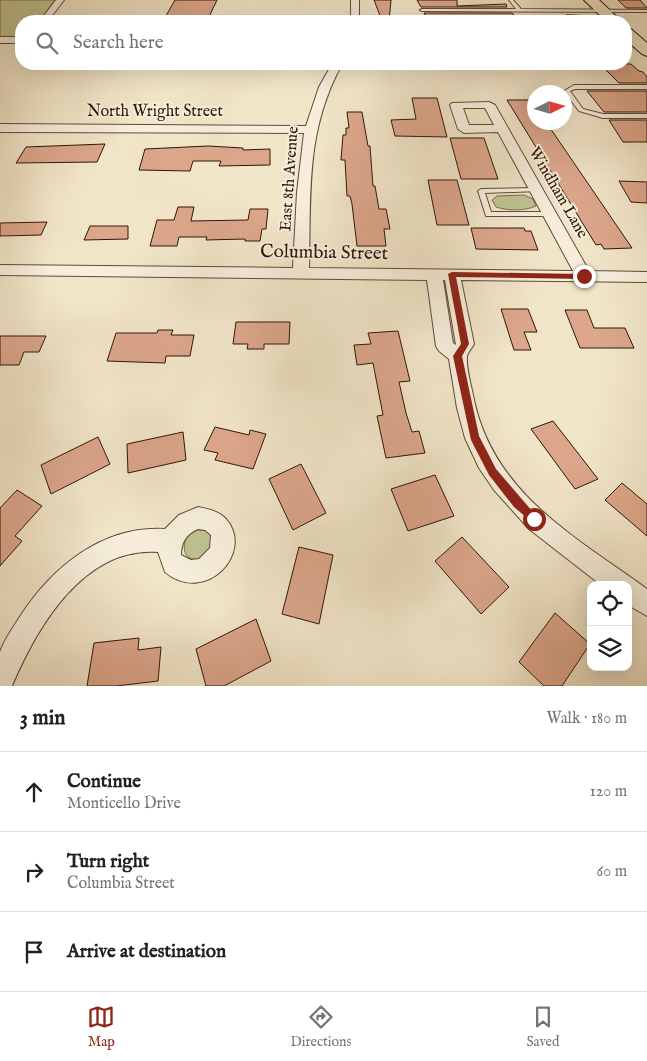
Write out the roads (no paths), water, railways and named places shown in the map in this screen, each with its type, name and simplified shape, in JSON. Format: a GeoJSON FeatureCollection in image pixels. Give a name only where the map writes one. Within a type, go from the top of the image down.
{"type":"FeatureCollection","features":[{"type":"Feature","properties":{"kind":"main road"},"geometry":{"type":"LineString","coordinates":[[591,0],[607,15]]}},
{"type":"Feature","properties":{"kind":"main road"},"geometry":{"type":"LineString","coordinates":[[632,37],[644,46]]}},
{"type":"Feature","properties":{"kind":"street"},"geometry":{"type":"LineString","coordinates":[[49,15],[60,0]]}},
{"type":"Feature","properties":{"kind":"street"},"geometry":{"type":"LineString","coordinates":[[355,0],[355,15]]}},
{"type":"Feature","properties":{"kind":"street"},"geometry":{"type":"LineString","coordinates":[[0,40],[15,40]]}},
{"type":"Feature","properties":{"kind":"street","name":"East 8th Avenue"},"geometry":{"type":"LineString","coordinates":[[301,273],[310,130],[319,97],[334,70]]}},
{"type":"Feature","properties":{"kind":"street","name":"North Wright Street"},"geometry":{"type":"LineString","coordinates":[[0,128],[310,130]]}},
{"type":"Feature","properties":{"kind":"street","name":"Windham Lane"},"geometry":{"type":"LineString","coordinates":[[501,128],[584,276]]}},
{"type":"Feature","properties":{"kind":"street","name":"Columbia Street"},"geometry":{"type":"LineString","coordinates":[[0,270],[647,277]]}},
{"type":"Feature","properties":{"kind":"street"},"geometry":{"type":"LineString","coordinates":[[434,274],[445,346],[458,356],[475,437],[492,472],[518,504],[534,519],[616,581]]}},
{"type":"Feature","properties":{"kind":"street"},"geometry":{"type":"LineString","coordinates":[[452,274],[465,344],[458,356]]}},
{"type":"Feature","properties":{"kind":"street"},"geometry":{"type":"LineString","coordinates":[[0,683],[12,652],[28,624],[46,600],[80,567],[120,545],[145,540],[170,541]]}},
{"type":"Feature","properties":{"kind":"street"},"geometry":{"type":"LineString","coordinates":[[632,593],[647,604]]}},
{"type":"Feature","properties":{"kind":"lane"},"geometry":{"type":"LineString","coordinates":[[511,0],[520,11]]}},
{"type":"Feature","properties":{"kind":"lane"},"geometry":{"type":"LineString","coordinates":[[422,10],[647,11]]}},
{"type":"Feature","properties":{"kind":"lane"},"geometry":{"type":"LineString","coordinates":[[647,87],[574,87],[567,91],[580,110],[603,116],[647,116]]}},
{"type":"Feature","properties":{"kind":"lane"},"geometry":{"type":"LineString","coordinates":[[536,190],[481,190],[488,214],[549,214]]}}]}
